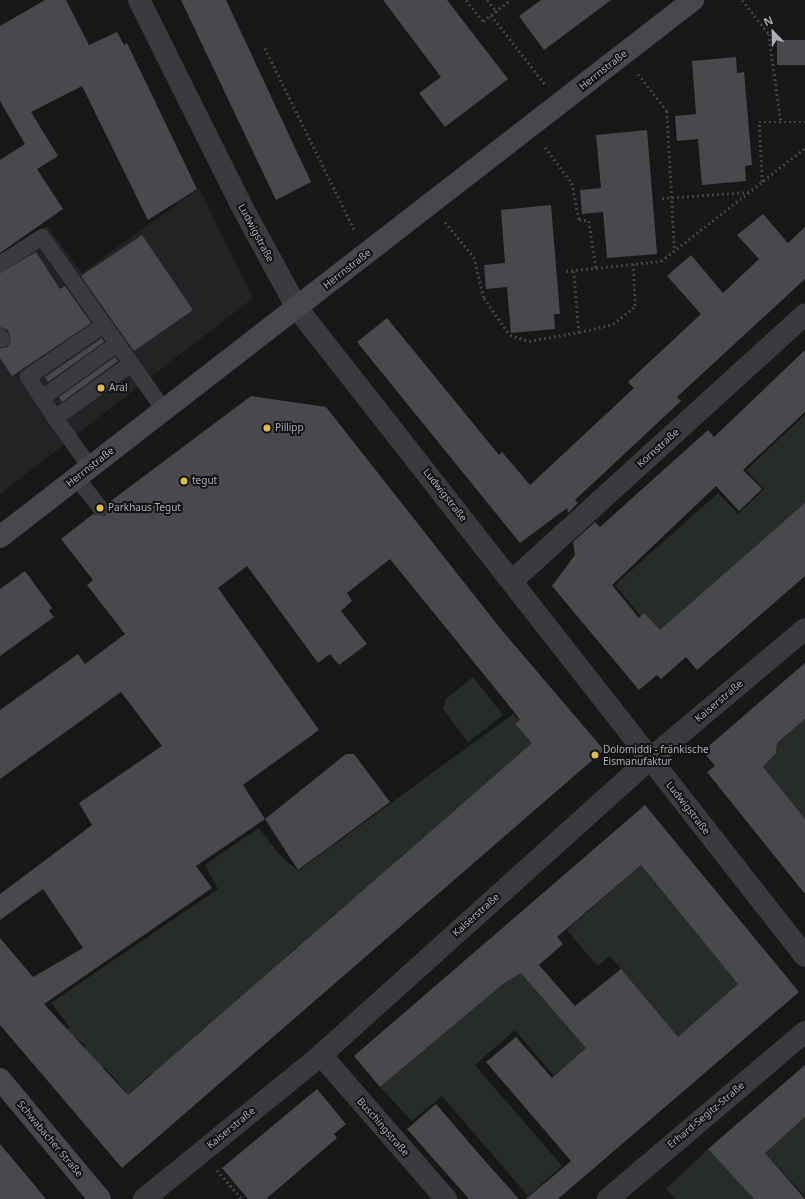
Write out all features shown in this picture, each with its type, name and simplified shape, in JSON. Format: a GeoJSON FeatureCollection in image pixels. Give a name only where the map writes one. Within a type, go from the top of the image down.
{"type":"FeatureCollection","features":[{"type":"Feature","properties":{"kind":"street","name":"Ludwigstraße"},"geometry":{"type":"LineString","coordinates":[[138,0],[240,203],[297,308],[805,956]]}},
{"type":"Feature","properties":{"kind":"street","name":"Herrnstraße"},"geometry":{"type":"LineString","coordinates":[[0,537],[693,0]]}},
{"type":"Feature","properties":{"kind":"street","name":"Kornstraße"},"geometry":{"type":"LineString","coordinates":[[512,581],[805,314]]}},
{"type":"Feature","properties":{"kind":"street","name":"Kaiserstraße"},"geometry":{"type":"LineString","coordinates":[[144,1199],[321,1055],[650,759],[805,629]]}},
{"type":"Feature","properties":{"kind":"street","name":"Erhard-Segitz-Straße"},"geometry":{"type":"LineString","coordinates":[[608,1199],[805,1032]]}},
{"type":"Feature","properties":{"kind":"street","name":"Buschingstraße"},"geometry":{"type":"LineString","coordinates":[[321,1055],[446,1199]]}},
{"type":"Feature","properties":{"kind":"street","name":"Schwabacher Straße"},"geometry":{"type":"LineString","coordinates":[[0,1079],[100,1199]]}},
{"type":"Feature","properties":{"kind":"lane"},"geometry":{"type":"LineString","coordinates":[[0,264],[42,237],[164,410]]}},
{"type":"Feature","properties":{"kind":"lane"},"geometry":{"type":"LineString","coordinates":[[100,508],[56,418],[25,373],[104,325]]}},
{"type":"Feature","properties":{"kind":"lane"},"geometry":{"type":"LineString","coordinates":[[42,398],[117,344]]}},
{"type":"Feature","properties":{"kind":"lane"},"geometry":{"type":"LineString","coordinates":[[56,418],[131,364]]}},
{"type":"Feature","properties":{"kind":"path"},"geometry":{"type":"LineString","coordinates":[[467,0],[483,21],[497,12],[510,0]]}},
{"type":"Feature","properties":{"kind":"path"},"geometry":{"type":"LineString","coordinates":[[487,0],[497,12]]}},
{"type":"Feature","properties":{"kind":"path"},"geometry":{"type":"LineString","coordinates":[[742,0],[769,34],[782,122]]}},
{"type":"Feature","properties":{"kind":"path"},"geometry":{"type":"LineString","coordinates":[[492,15],[561,103]]}},
{"type":"Feature","properties":{"kind":"path"},"geometry":{"type":"LineString","coordinates":[[265,48],[367,254]]}},
{"type":"Feature","properties":{"kind":"path"},"geometry":{"type":"LineString","coordinates":[[623,54],[667,111],[675,252]]}},
{"type":"Feature","properties":{"kind":"path"},"geometry":{"type":"LineString","coordinates":[[762,182],[758,122],[805,122]]}},
{"type":"Feature","properties":{"kind":"path"},"geometry":{"type":"LineString","coordinates":[[530,127],[572,183],[575,211],[579,219],[589,221],[596,268]]}},
{"type":"Feature","properties":{"kind":"path"},"geometry":{"type":"LineString","coordinates":[[566,271],[661,261],[675,252],[805,148]]}},
{"type":"Feature","properties":{"kind":"path"},"geometry":{"type":"LineString","coordinates":[[662,198],[750,192]]}},
{"type":"Feature","properties":{"kind":"path"},"geometry":{"type":"LineString","coordinates":[[431,204],[474,257],[484,298],[510,335],[529,341],[579,332],[612,324],[635,306],[633,264]]}},
{"type":"Feature","properties":{"kind":"path"},"geometry":{"type":"LineString","coordinates":[[574,271],[579,332]]}},
{"type":"Feature","properties":{"kind":"path"},"geometry":{"type":"LineString","coordinates":[[216,1169],[242,1199]]}},
{"type":"Feature","properties":{"kind":"shaded area"},"geometry":{"type":"Polygon","coordinates":[[[199,188],[253,298],[0,494],[0,256],[47,226],[82,273],[199,188]]]}},
{"type":"Feature","properties":{"kind":"shaded area"},"geometry":{"type":"Polygon","coordinates":[[[805,415],[805,509],[659,638],[615,585],[718,493],[738,514],[764,489],[746,470],[805,415]]]}},
{"type":"Feature","properties":{"kind":"shaded area"},"geometry":{"type":"Polygon","coordinates":[[[473,677],[503,715],[468,742],[443,709],[446,699],[473,677]]]}},
{"type":"Feature","properties":{"kind":"shaded area"},"geometry":{"type":"Polygon","coordinates":[[[513,714],[519,720],[515,724],[522,732],[527,729],[541,744],[466,810],[461,805],[416,844],[420,849],[412,856],[407,851],[397,860],[401,865],[362,891],[352,908],[348,903],[307,939],[302,952],[297,947],[287,955],[292,961],[266,983],[262,978],[252,987],[256,991],[244,1002],[240,997],[231,1005],[235,1011],[210,1032],[206,1027],[196,1034],[200,1040],[190,1050],[185,1045],[176,1053],[180,1058],[157,1078],[152,1073],[130,1092],[134,1097],[121,1095],[126,1091],[104,1067],[100,1071],[81,1050],[86,1046],[66,1030],[70,1027],[51,1003],[218,889],[205,865],[259,828],[279,854],[298,871],[513,714]]]}},
{"type":"Feature","properties":{"kind":"shaded area"},"geometry":{"type":"Polygon","coordinates":[[[805,719],[805,819],[760,770],[776,753],[777,743],[805,719]]]}},
{"type":"Feature","properties":{"kind":"shaded area"},"geometry":{"type":"Polygon","coordinates":[[[641,865],[738,984],[641,1070],[655,1010],[610,956],[597,966],[567,930],[641,865]]]}},
{"type":"Feature","properties":{"kind":"shaded area"},"geometry":{"type":"Polygon","coordinates":[[[530,961],[525,977],[586,1048],[554,1076],[515,1030],[475,1065],[562,1166],[528,1196],[442,1096],[412,1121],[380,1087],[530,961]]]}},
{"type":"Feature","properties":{"kind":"shaded area"},"geometry":{"type":"Polygon","coordinates":[[[805,1117],[805,1196],[765,1153],[805,1117]]]}},
{"type":"Feature","properties":{"kind":"shaded area"},"geometry":{"type":"Polygon","coordinates":[[[708,1149],[754,1199],[675,1199],[666,1189],[708,1149]]]}},
{"type":"Feature","properties":{"kind":"building"},"geometry":{"type":"Polygon","coordinates":[[[45,0],[66,0],[89,45],[117,32],[124,45],[127,43],[197,189],[148,220],[82,86],[31,112],[58,156],[37,169],[63,209],[0,253],[0,160],[25,144],[0,101],[0,26],[45,0]]]}},
{"type":"Feature","properties":{"kind":"building"},"geometry":{"type":"Polygon","coordinates":[[[181,0],[226,0],[311,182],[276,200],[181,0]]]}},
{"type":"Feature","properties":{"kind":"building"},"geometry":{"type":"Polygon","coordinates":[[[383,0],[447,0],[508,79],[445,127],[419,93],[441,77],[383,0]]]}},
{"type":"Feature","properties":{"kind":"building"},"geometry":{"type":"Polygon","coordinates":[[[541,0],[611,0],[544,50],[519,16],[541,0]]]}},
{"type":"Feature","properties":{"kind":"building"},"geometry":{"type":"Polygon","coordinates":[[[777,40],[805,40],[805,65],[777,65],[777,40]]]}},
{"type":"Feature","properties":{"kind":"building"},"geometry":{"type":"Polygon","coordinates":[[[736,57],[737,73],[744,72],[752,165],[745,166],[746,181],[702,185],[698,139],[677,141],[675,116],[696,114],[692,61],[736,57]]]}},
{"type":"Feature","properties":{"kind":"building"},"geometry":{"type":"Polygon","coordinates":[[[647,130],[657,254],[607,258],[603,212],[582,214],[580,190],[601,188],[596,135],[647,130]]]}},
{"type":"Feature","properties":{"kind":"building"},"geometry":{"type":"Polygon","coordinates":[[[551,205],[560,314],[554,314],[555,329],[511,333],[507,287],[486,289],[484,265],[505,263],[501,210],[551,205]]]}},
{"type":"Feature","properties":{"kind":"building"},"geometry":{"type":"Polygon","coordinates":[[[763,214],[788,243],[805,227],[805,279],[677,397],[681,401],[575,500],[578,503],[568,513],[567,508],[520,543],[357,342],[387,318],[499,455],[502,452],[530,485],[634,388],[628,382],[701,314],[667,276],[691,255],[723,293],[759,259],[737,235],[763,214]]]}},
{"type":"Feature","properties":{"kind":"building"},"geometry":{"type":"Polygon","coordinates":[[[142,235],[193,310],[134,351],[81,276],[142,235]]]}},
{"type":"Feature","properties":{"kind":"building"},"geometry":{"type":"Polygon","coordinates":[[[36,252],[60,289],[65,286],[91,323],[12,376],[0,358],[0,348],[8,347],[11,339],[8,330],[0,327],[0,273],[36,252]]]}},
{"type":"Feature","properties":{"kind":"building"},"geometry":{"type":"Polygon","coordinates":[[[102,338],[104,342],[48,382],[45,377],[102,338]]]}},
{"type":"Feature","properties":{"kind":"building"},"geometry":{"type":"Polygon","coordinates":[[[805,350],[805,412],[743,470],[762,489],[739,511],[716,486],[612,585],[639,618],[644,613],[660,630],[805,503],[805,576],[697,670],[686,657],[661,679],[657,675],[639,690],[552,586],[575,555],[573,542],[595,522],[600,527],[708,430],[714,437],[805,350]]]}},
{"type":"Feature","properties":{"kind":"building"},"geometry":{"type":"Polygon","coordinates":[[[115,357],[118,361],[62,402],[59,397],[115,357]]]}},
{"type":"Feature","properties":{"kind":"building"},"geometry":{"type":"Polygon","coordinates":[[[251,396],[326,407],[500,628],[604,750],[122,1168],[0,1025],[0,938],[33,977],[83,948],[43,889],[0,920],[0,894],[92,825],[79,803],[162,746],[121,692],[0,779],[0,710],[78,654],[85,664],[125,634],[87,585],[93,580],[61,539],[93,514],[105,516],[108,503],[251,396]],[[390,559],[347,593],[352,601],[341,611],[367,644],[339,665],[330,654],[318,663],[247,566],[218,588],[319,730],[243,785],[265,819],[196,866],[212,888],[44,1004],[128,1095],[532,743],[515,724],[520,720],[390,559]]]}},
{"type":"Feature","properties":{"kind":"building"},"geometry":{"type":"Polygon","coordinates":[[[25,571],[52,608],[49,611],[54,617],[0,656],[0,589],[25,571]]]}},
{"type":"Feature","properties":{"kind":"building"},"geometry":{"type":"Polygon","coordinates":[[[805,663],[805,719],[777,743],[776,753],[763,767],[805,819],[805,894],[707,772],[715,766],[703,751],[805,663]]]}},
{"type":"Feature","properties":{"kind":"building"},"geometry":{"type":"Polygon","coordinates":[[[346,754],[354,754],[390,802],[298,870],[265,819],[346,754]]]}},
{"type":"Feature","properties":{"kind":"building"},"geometry":{"type":"Polygon","coordinates":[[[645,805],[799,992],[558,1199],[526,1199],[571,1161],[486,1062],[516,1037],[552,1078],[586,1048],[521,973],[504,983],[380,1087],[354,1056],[645,805]],[[641,865],[557,937],[563,944],[539,965],[575,1006],[621,969],[678,1037],[738,984],[641,865]]]}},
{"type":"Feature","properties":{"kind":"building"},"geometry":{"type":"Polygon","coordinates":[[[805,1065],[805,1117],[765,1153],[805,1199],[754,1199],[708,1149],[805,1065]]]}},
{"type":"Feature","properties":{"kind":"building"},"geometry":{"type":"Polygon","coordinates":[[[317,1089],[346,1124],[334,1134],[337,1138],[266,1199],[248,1199],[222,1168],[317,1089]]]}},
{"type":"Feature","properties":{"kind":"building"},"geometry":{"type":"Polygon","coordinates":[[[436,1104],[519,1199],[469,1199],[407,1129],[436,1104]]]}},
{"type":"Feature","properties":{"kind":"building"},"geometry":{"type":"Polygon","coordinates":[[[0,1144],[27,1176],[46,1199],[0,1199],[0,1144]]]}},
{"type":"Feature","properties":{"kind":"place","name":"Aral"},"geometry":{"type":"Point","coordinates":[101,388]}},
{"type":"Feature","properties":{"kind":"place","name":"Pillipp"},"geometry":{"type":"Point","coordinates":[267,428]}},
{"type":"Feature","properties":{"kind":"place","name":"tegut"},"geometry":{"type":"Point","coordinates":[184,481]}},
{"type":"Feature","properties":{"kind":"place","name":"Parkhaus Tegut"},"geometry":{"type":"Point","coordinates":[100,508]}},
{"type":"Feature","properties":{"kind":"place","name":"Dolomiddi - fränkische Eismanufaktur"},"geometry":{"type":"Point","coordinates":[595,755]}}]}
